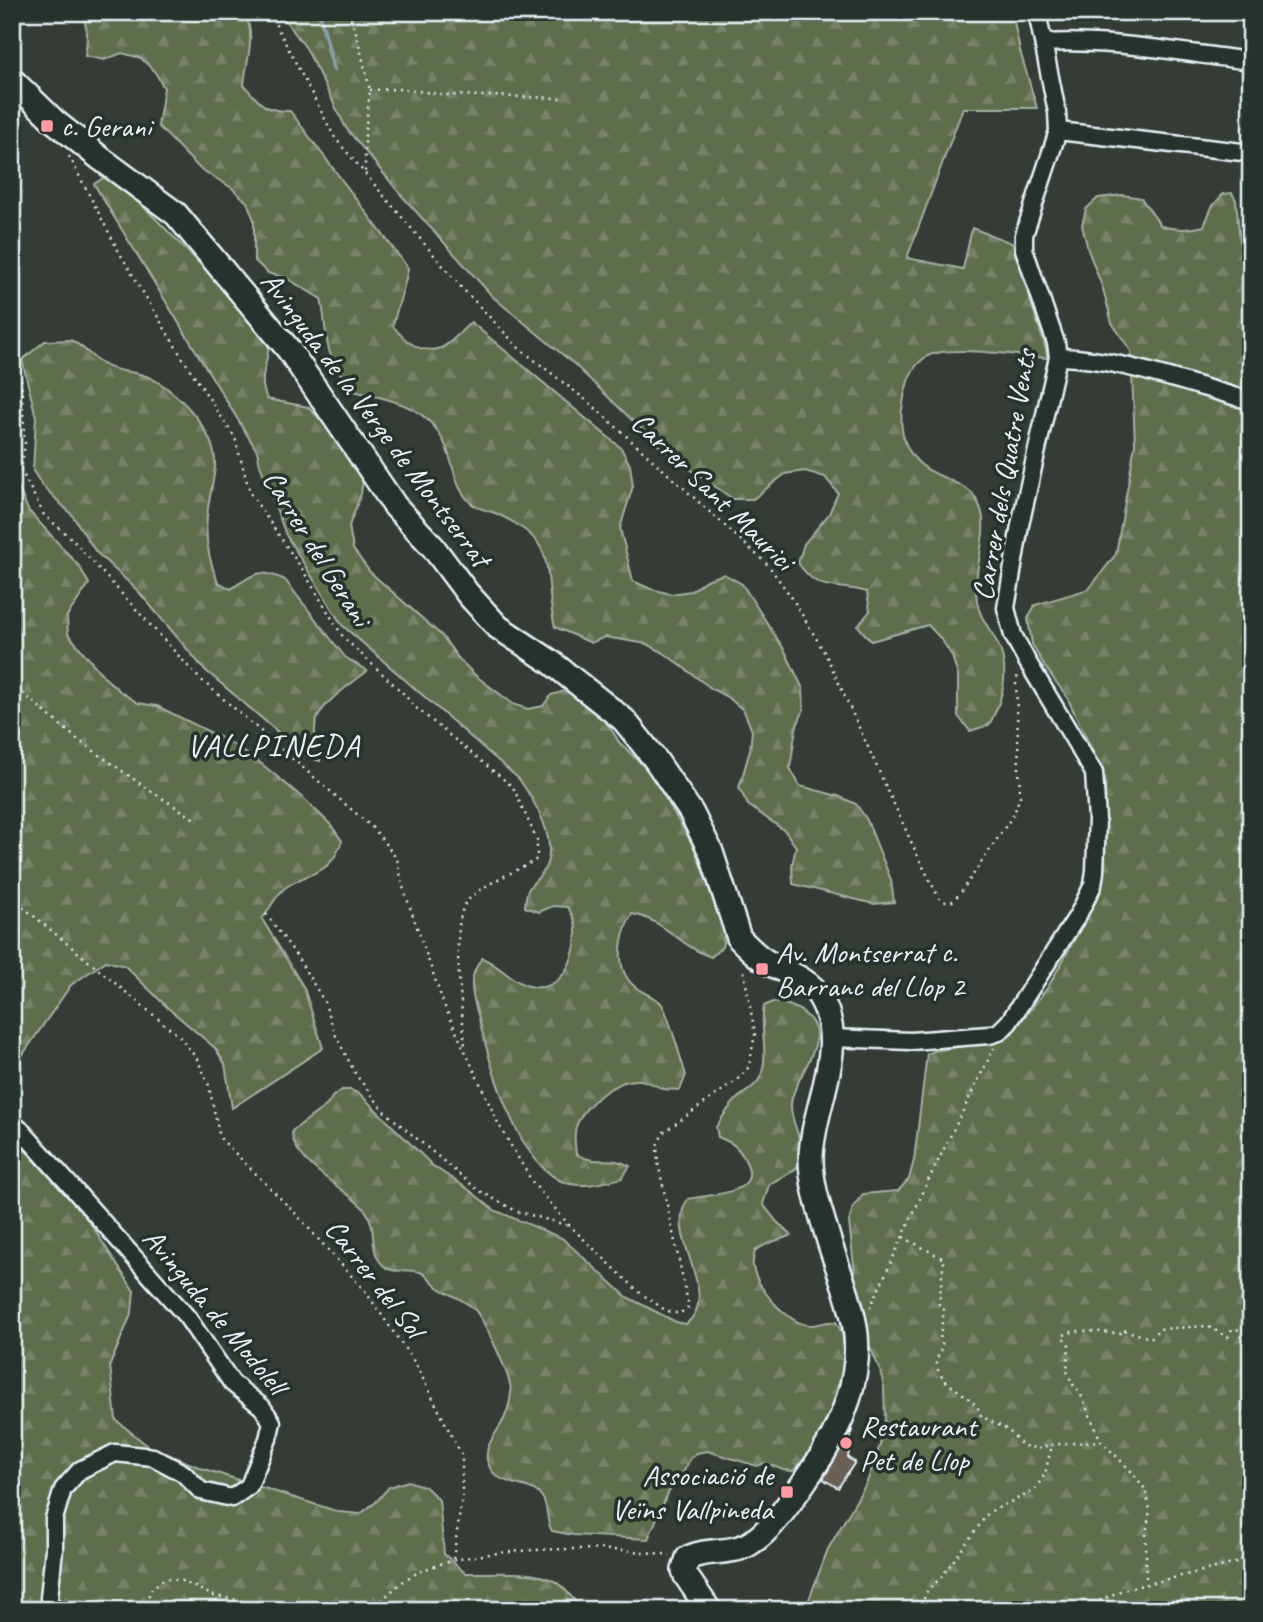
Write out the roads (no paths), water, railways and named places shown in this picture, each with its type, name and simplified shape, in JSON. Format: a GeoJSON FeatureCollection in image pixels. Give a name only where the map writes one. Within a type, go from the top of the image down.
{"type":"FeatureCollection","features":[{"type":"Feature","properties":{"kind":"street","name":"Carrer dels Quatre Vents"},"geometry":{"type":"LineString","coordinates":[[831,1038],[911,1041],[999,1032],[1009,1022],[1078,915],[1093,885],[1097,800],[1094,772],[1027,661],[1009,622],[1006,608],[1007,590],[1033,460],[1058,357],[1056,343],[1024,249],[1024,235],[1058,131],[1057,112],[1037,12]]}},
{"type":"Feature","properties":{"kind":"street"},"geometry":{"type":"LineString","coordinates":[[1044,43],[1132,47],[1251,61]]}},
{"type":"Feature","properties":{"kind":"street","name":"Avinguda de la Verge de Montserrat"},"geometry":{"type":"LineString","coordinates":[[12,80],[54,121],[176,214],[289,350],[395,506],[433,547],[468,594],[498,627],[551,662],[624,720],[691,812],[711,852],[739,938],[766,961],[811,986],[826,1009],[831,1038]]}},
{"type":"Feature","properties":{"kind":"street"},"geometry":{"type":"LineString","coordinates":[[1058,131],[1251,153]]}},
{"type":"Feature","properties":{"kind":"street"},"geometry":{"type":"LineString","coordinates":[[1058,357],[1082,357],[1251,401]]}},
{"type":"Feature","properties":{"kind":"street"},"geometry":{"type":"LineString","coordinates":[[709,1610],[686,1576],[684,1570],[688,1558],[702,1553],[730,1551],[761,1536],[795,1496],[819,1461],[838,1427],[849,1398],[855,1357],[854,1318],[815,1190],[811,1160],[817,1116],[832,1048],[831,1038]]}},
{"type":"Feature","properties":{"kind":"street","name":"Avinguda de Modolell"},"geometry":{"type":"LineString","coordinates":[[12,1123],[187,1317],[232,1384],[262,1407],[272,1422],[249,1486],[232,1498],[201,1491],[183,1473],[153,1457],[115,1453],[80,1470],[63,1489],[54,1519],[49,1598],[52,1610]]}},
{"type":"Feature","properties":{"kind":"waterway"},"geometry":{"type":"LineString","coordinates":[[319,12],[334,70]]}},
{"type":"Feature","properties":{"kind":"place","name":"c. Gerani"},"geometry":{"type":"Point","coordinates":[47,126]}},
{"type":"Feature","properties":{"kind":"place","name":"Av. Montserrat c. Barranc del Llop 2"},"geometry":{"type":"Point","coordinates":[762,969]}},
{"type":"Feature","properties":{"kind":"place","name":"Restaurant Pet de Llop"},"geometry":{"type":"Point","coordinates":[846,1443]}},
{"type":"Feature","properties":{"kind":"place","name":"Associació de Veïns Vallpineda"},"geometry":{"type":"Point","coordinates":[787,1492]}},
{"type":"Feature","properties":{"kind":"district","name":"VALLPINEDA"},"geometry":{"type":"Point","coordinates":[274,745]}}]}
